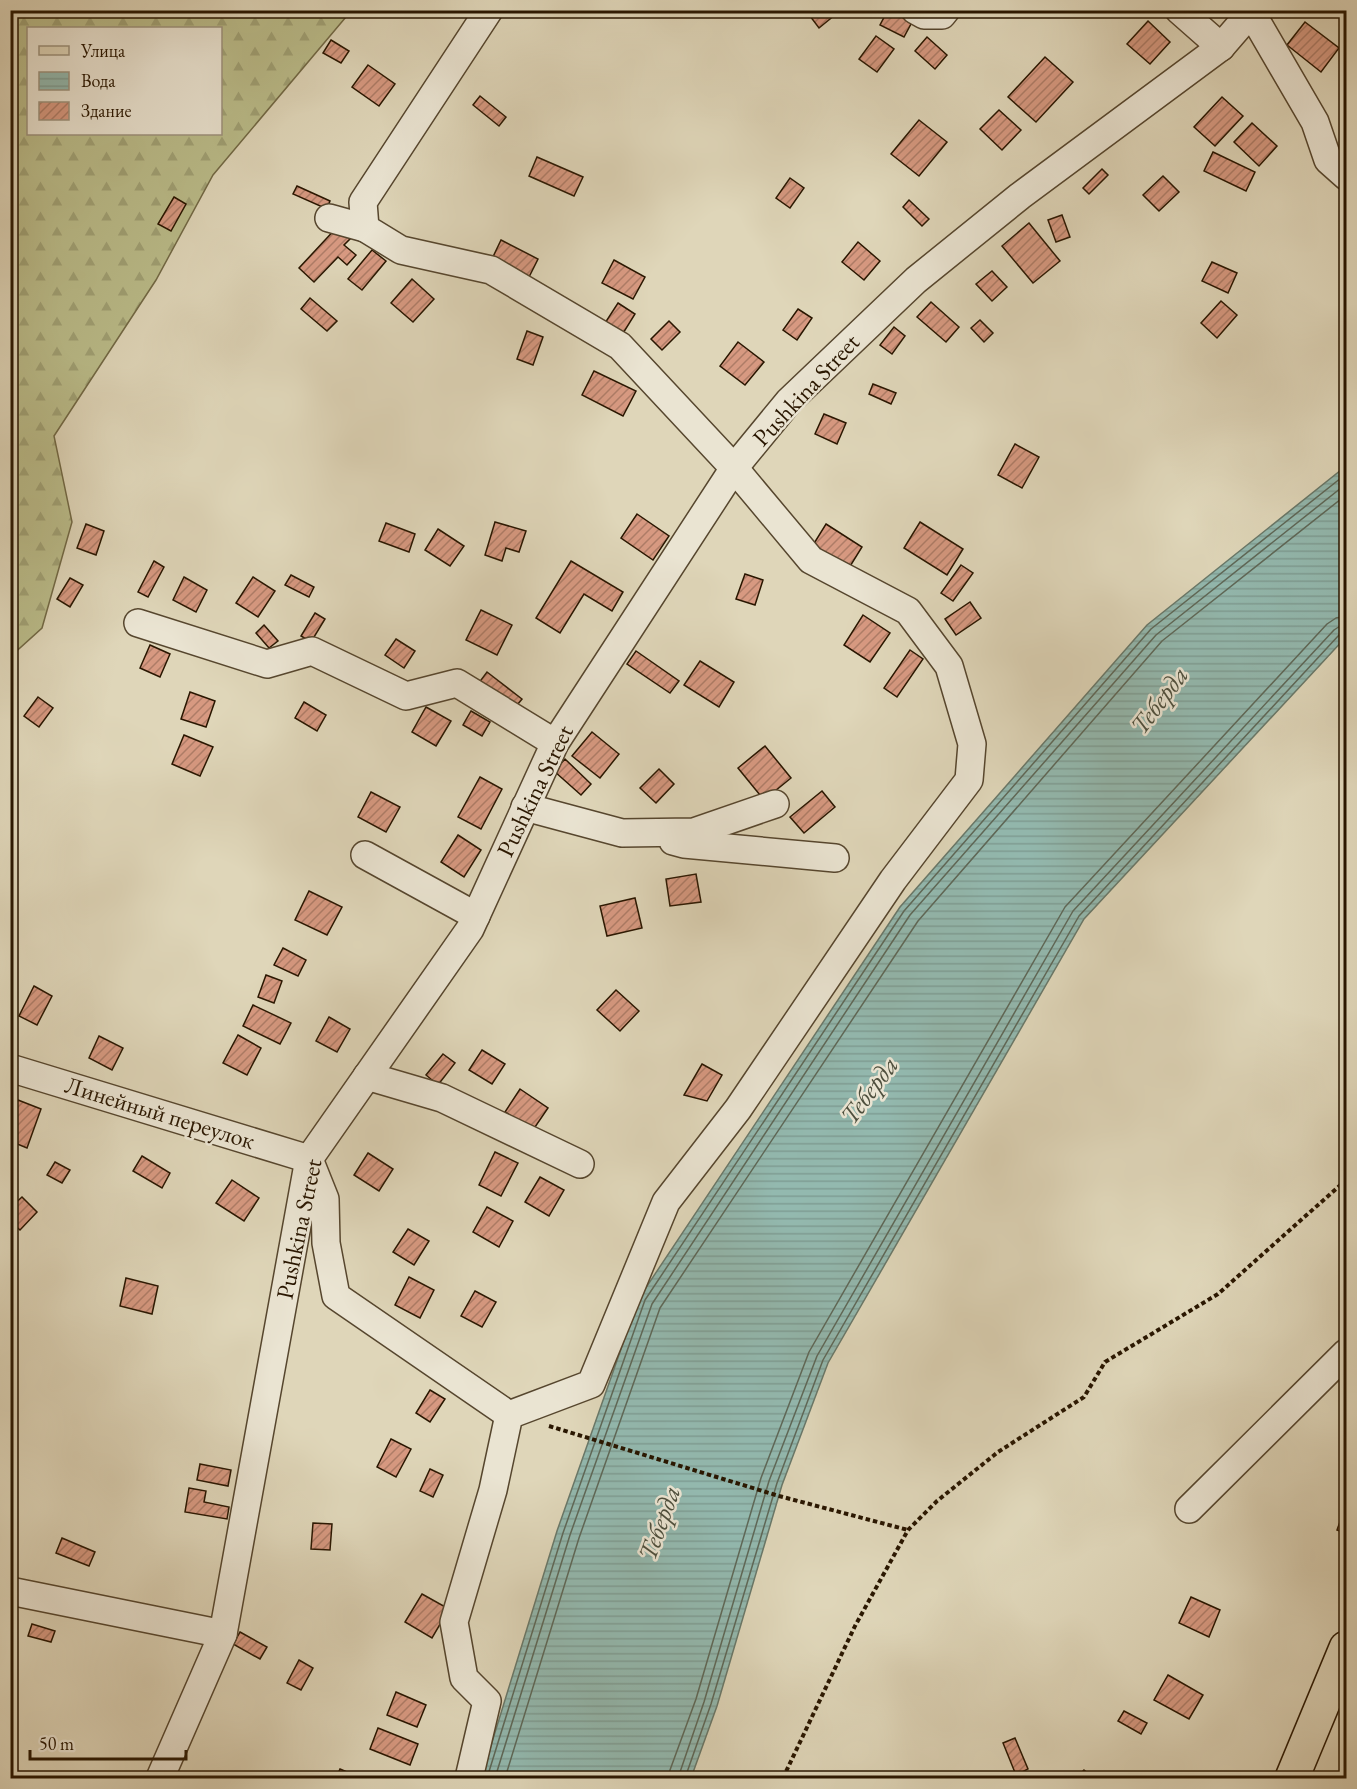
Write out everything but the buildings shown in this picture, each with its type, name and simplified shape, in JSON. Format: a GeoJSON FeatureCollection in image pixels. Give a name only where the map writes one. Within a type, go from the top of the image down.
{"type":"FeatureCollection","features":[{"type":"Feature","properties":{"kind":"main road"},"geometry":{"type":"LineString","coordinates":[[1292,1779],[1347,1648]]}},
{"type":"Feature","properties":{"kind":"street"},"geometry":{"type":"LineString","coordinates":[[365,228],[363,202],[489,10]]}},
{"type":"Feature","properties":{"kind":"street"},"geometry":{"type":"LineString","coordinates":[[915,10],[924,15],[942,15],[946,10]]}},
{"type":"Feature","properties":{"kind":"street"},"geometry":{"type":"LineString","coordinates":[[1179,10],[1221,47]]}},
{"type":"Feature","properties":{"kind":"street"},"geometry":{"type":"LineString","coordinates":[[1252,11],[1316,122],[1328,160],[1347,176]]}},
{"type":"Feature","properties":{"kind":"street","name":"Pushkina Street"},"geometry":{"type":"LineString","coordinates":[[160,1779],[223,1634],[309,1159],[470,929],[555,743],[734,468],[789,401],[915,280],[1020,196],[1221,47],[1252,11]]}},
{"type":"Feature","properties":{"kind":"street"},"geometry":{"type":"LineString","coordinates":[[329,218],[365,228],[401,250],[491,270],[620,346],[734,468],[812,560],[908,611],[949,666],[972,744],[969,780],[893,880],[738,1109],[666,1202],[591,1384],[509,1415]]}},
{"type":"Feature","properties":{"kind":"street"},"geometry":{"type":"LineString","coordinates":[[138,623],[267,664],[312,651],[406,696],[457,683],[555,743]]}},
{"type":"Feature","properties":{"kind":"street"},"geometry":{"type":"LineString","coordinates":[[525,807],[622,833],[639,833],[694,832],[775,804]]}},
{"type":"Feature","properties":{"kind":"street"},"geometry":{"type":"LineString","coordinates":[[639,833],[684,844],[835,858]]}},
{"type":"Feature","properties":{"kind":"street"},"geometry":{"type":"LineString","coordinates":[[365,855],[476,916]]}},
{"type":"Feature","properties":{"kind":"street","name":"Линейный переулок"},"geometry":{"type":"LineString","coordinates":[[10,1068],[309,1159]]}},
{"type":"Feature","properties":{"kind":"street"},"geometry":{"type":"LineString","coordinates":[[366,1077],[442,1098],[580,1164]]}},
{"type":"Feature","properties":{"kind":"street"},"geometry":{"type":"LineString","coordinates":[[309,1159],[325,1199],[327,1243],[336,1296],[509,1415]]}},
{"type":"Feature","properties":{"kind":"street"},"geometry":{"type":"LineString","coordinates":[[1189,1509],[1347,1353]]}},
{"type":"Feature","properties":{"kind":"street"},"geometry":{"type":"LineString","coordinates":[[469,1779],[487,1701],[464,1678],[454,1622],[493,1490],[509,1415]]}},
{"type":"Feature","properties":{"kind":"street"},"geometry":{"type":"LineString","coordinates":[[10,1591],[223,1634]]}},
{"type":"Feature","properties":{"kind":"path"},"geometry":{"type":"LineString","coordinates":[[783,1779],[855,1626],[908,1530],[936,1501],[998,1452],[1084,1397],[1105,1362],[1218,1294],[1347,1180]]}},
{"type":"Feature","properties":{"kind":"path"},"geometry":{"type":"LineString","coordinates":[[509,1415],[606,1442],[754,1488],[908,1530]]}},
{"type":"Feature","properties":{"kind":"green space"},"geometry":{"type":"Polygon","coordinates":[[[11,11],[351,11],[213,175],[156,280],[54,436],[72,522],[42,628],[11,656],[11,11]]]}},
{"type":"Feature","properties":{"kind":"water","name":"Теберда"},"geometry":{"type":"Polygon","coordinates":[[[1346,466],[1346,637],[1084,919],[828,1363],[782,1485],[717,1706],[691,1778],[481,1778],[557,1531],[639,1298],[900,907],[1147,625],[1346,466]]]}}]}
